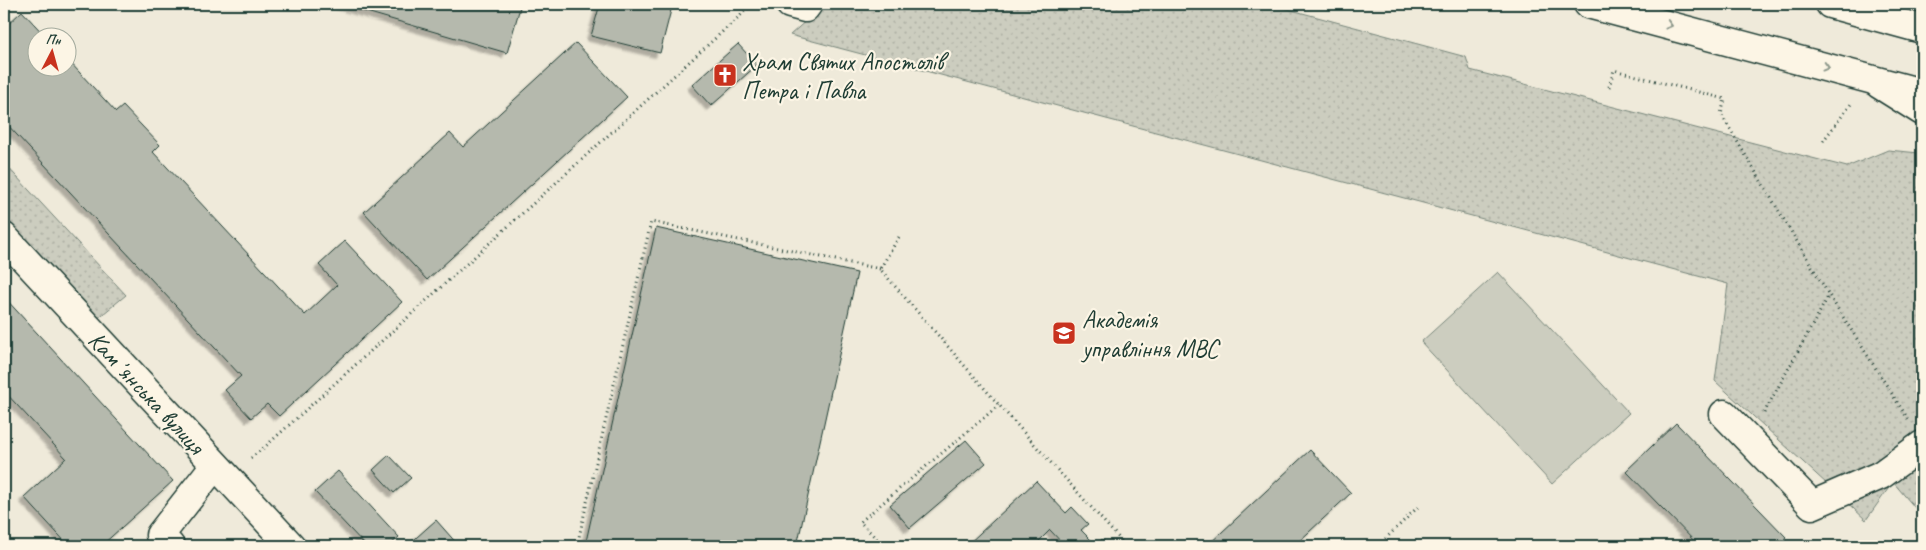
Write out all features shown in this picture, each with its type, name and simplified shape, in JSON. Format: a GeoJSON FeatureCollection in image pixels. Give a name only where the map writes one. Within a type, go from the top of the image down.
{"type":"FeatureCollection","features":[{"type":"Feature","properties":{"kind":"main road"},"geometry":{"type":"LineString","coordinates":[[790,4],[805,8],[808,4]]}},
{"type":"Feature","properties":{"kind":"main road"},"geometry":{"type":"LineString","coordinates":[[1588,4],[1922,93]]}},
{"type":"Feature","properties":{"kind":"main road"},"geometry":{"type":"LineString","coordinates":[[1830,4],[1922,29]]}},
{"type":"Feature","properties":{"kind":"main road"},"geometry":{"type":"LineString","coordinates":[[1889,20],[1922,18]]}},
{"type":"Feature","properties":{"kind":"main road"},"geometry":{"type":"LineString","coordinates":[[1869,78],[1922,111]]}},
{"type":"Feature","properties":{"kind":"main road","name":"Камʼянська вулиця"},"geometry":{"type":"LineString","coordinates":[[4,237],[291,546]]}},
{"type":"Feature","properties":{"kind":"main road"},"geometry":{"type":"LineString","coordinates":[[1724,414],[1812,505],[1881,475],[1917,435]]}},
{"type":"Feature","properties":{"kind":"main road"},"geometry":{"type":"LineString","coordinates":[[170,546],[160,535],[220,471]]}},
{"type":"Feature","properties":{"kind":"path"},"geometry":{"type":"LineString","coordinates":[[220,471],[274,440],[752,4]]}},
{"type":"Feature","properties":{"kind":"path"},"geometry":{"type":"LineString","coordinates":[[1609,87],[1614,70],[1726,99],[1720,114],[1828,295],[1917,435]]}},
{"type":"Feature","properties":{"kind":"path"},"geometry":{"type":"LineString","coordinates":[[1823,141],[1869,78]]}},
{"type":"Feature","properties":{"kind":"path"},"geometry":{"type":"LineString","coordinates":[[577,546],[651,222],[880,269],[1126,546]]}},
{"type":"Feature","properties":{"kind":"path"},"geometry":{"type":"LineString","coordinates":[[880,269],[899,237]]}},
{"type":"Feature","properties":{"kind":"path"},"geometry":{"type":"LineString","coordinates":[[1749,440],[1828,295]]}},
{"type":"Feature","properties":{"kind":"path"},"geometry":{"type":"LineString","coordinates":[[884,546],[860,522],[999,405]]}},
{"type":"Feature","properties":{"kind":"path"},"geometry":{"type":"LineString","coordinates":[[1378,546],[1418,507]]}},
{"type":"Feature","properties":{"kind":"shaded area"},"geometry":{"type":"Polygon","coordinates":[[[825,4],[1269,4],[1466,57],[1470,70],[1847,167],[1888,150],[1922,154],[1922,516],[1893,482],[1866,520],[1715,381],[1728,284],[790,35],[825,4]]]}},
{"type":"Feature","properties":{"kind":"shaded area"},"geometry":{"type":"Polygon","coordinates":[[[4,163],[126,295],[97,319],[4,221],[4,163]]]}},
{"type":"Feature","properties":{"kind":"shaded area"},"geometry":{"type":"Polygon","coordinates":[[[1498,272],[1629,413],[1552,484],[1421,342],[1498,272]]]}},
{"type":"Feature","properties":{"kind":"building"},"geometry":{"type":"Polygon","coordinates":[[[339,4],[521,4],[507,53],[339,4]]]}},
{"type":"Feature","properties":{"kind":"building"},"geometry":{"type":"Polygon","coordinates":[[[600,4],[646,4],[671,10],[660,53],[591,36],[600,4]]]}},
{"type":"Feature","properties":{"kind":"building"},"geometry":{"type":"Polygon","coordinates":[[[22,11],[38,28],[28,28],[28,78],[78,78],[78,71],[116,112],[123,106],[160,145],[153,152],[305,315],[337,285],[319,265],[345,241],[402,302],[279,416],[267,404],[251,418],[225,390],[241,376],[4,121],[4,28],[22,11]]]}},
{"type":"Feature","properties":{"kind":"building"},"geometry":{"type":"Polygon","coordinates":[[[576,43],[627,97],[427,280],[364,212],[450,133],[463,147],[576,43]]]}},
{"type":"Feature","properties":{"kind":"building","name":"Храм Святих Апостолів Петра і Павла"},"geometry":{"type":"Polygon","coordinates":[[[738,44],[757,65],[711,106],[692,85],[738,44]]]}},
{"type":"Feature","properties":{"kind":"building"},"geometry":{"type":"Polygon","coordinates":[[[656,228],[857,273],[797,546],[585,546],[656,228]]]}},
{"type":"Feature","properties":{"kind":"building"},"geometry":{"type":"Polygon","coordinates":[[[4,297],[173,481],[101,546],[69,546],[24,497],[66,458],[4,391],[4,297]]]}},
{"type":"Feature","properties":{"kind":"building"},"geometry":{"type":"Polygon","coordinates":[[[1676,423],[1786,537],[1777,546],[1699,546],[1626,471],[1676,423]]]}},
{"type":"Feature","properties":{"kind":"building"},"geometry":{"type":"Polygon","coordinates":[[[966,440],[986,463],[910,528],[890,505],[966,440]]]}},
{"type":"Feature","properties":{"kind":"building"},"geometry":{"type":"Polygon","coordinates":[[[1310,450],[1351,493],[1294,546],[1207,546],[1310,450]]]}},
{"type":"Feature","properties":{"kind":"building"},"geometry":{"type":"Polygon","coordinates":[[[389,455],[411,478],[394,493],[373,470],[389,455]]]}},
{"type":"Feature","properties":{"kind":"building"},"geometry":{"type":"Polygon","coordinates":[[[338,471],[399,537],[389,546],[366,546],[315,492],[338,471]]]}},
{"type":"Feature","properties":{"kind":"building"},"geometry":{"type":"Polygon","coordinates":[[[1036,481],[1066,513],[1072,507],[1088,524],[1081,530],[1096,545],[1102,539],[1108,546],[1065,546],[1050,530],[1034,546],[966,546],[1036,481]]]}},
{"type":"Feature","properties":{"kind":"building"},"geometry":{"type":"Polygon","coordinates":[[[436,520],[459,546],[407,546],[436,520]]]}},
{"type":"Feature","properties":{"kind":"place","name":"Храм Святих Апостолів Петра і Павла"},"geometry":{"type":"Point","coordinates":[725,75]}},
{"type":"Feature","properties":{"kind":"place","name":"Академія управління МВС"},"geometry":{"type":"Point","coordinates":[1064,333]}}]}
